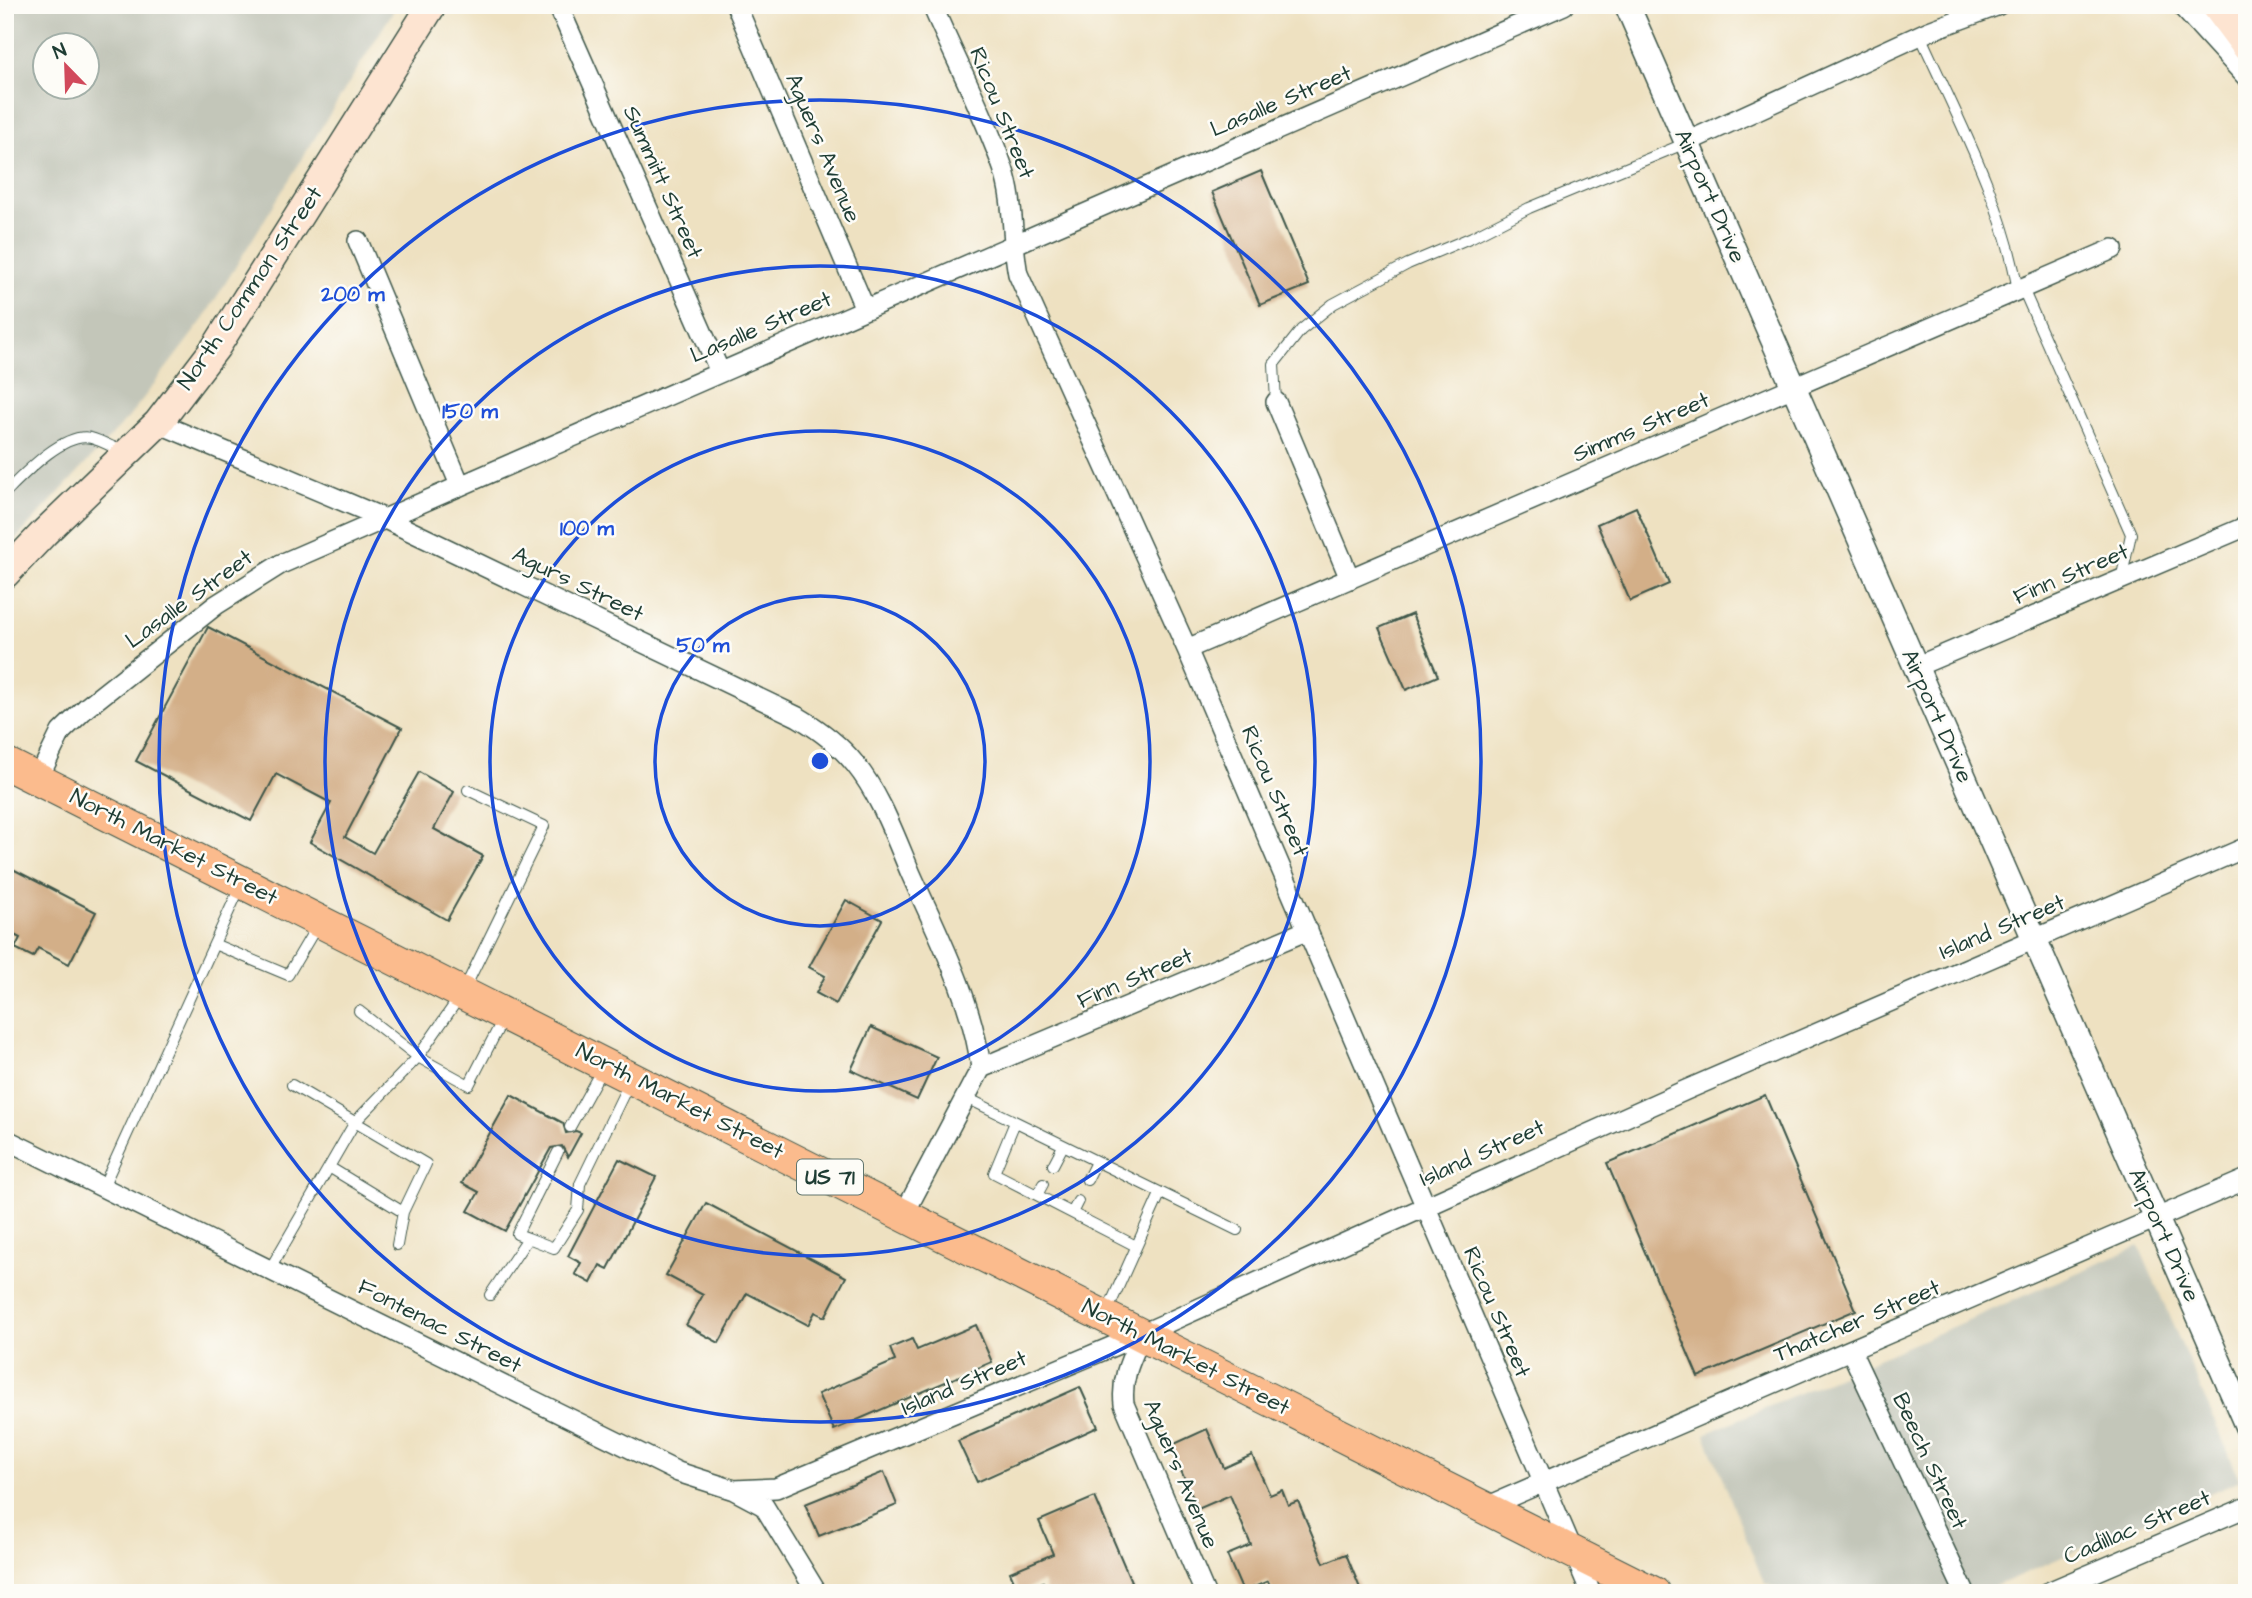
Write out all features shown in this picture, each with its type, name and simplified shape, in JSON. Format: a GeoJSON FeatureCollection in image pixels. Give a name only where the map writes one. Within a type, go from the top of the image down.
{"type":"FeatureCollection","features":[{"type":"Feature","properties":{"kind":"main road","name":"North Common Street"},"geometry":{"type":"LineString","coordinates":[[5,574],[158,423],[216,347],[432,5]]}},
{"type":"Feature","properties":{"kind":"main road"},"geometry":{"type":"LineString","coordinates":[[2215,5],[2247,48]]}},
{"type":"Feature","properties":{"kind":"main road","name":"North Market Street"},"geometry":{"type":"LineString","coordinates":[[5,763],[1654,1593]]}},
{"type":"Feature","properties":{"kind":"street","name":"Aguers Avenue"},"geometry":{"type":"LineString","coordinates":[[736,5],[865,309]]}},
{"type":"Feature","properties":{"kind":"street","name":"Ricou Street"},"geometry":{"type":"LineString","coordinates":[[932,5],[1003,169],[1014,216],[1012,245],[1018,274],[1187,649],[1591,1593]]}},
{"type":"Feature","properties":{"kind":"street","name":"Lasalle Street"},"geometry":{"type":"LineString","coordinates":[[38,779],[61,732],[87,707],[216,605],[281,564],[1564,5]]}},
{"type":"Feature","properties":{"kind":"street","name":"Airport Drive"},"geometry":{"type":"LineString","coordinates":[[1628,5],[2247,1426]]}},
{"type":"Feature","properties":{"kind":"street"},"geometry":{"type":"LineString","coordinates":[[1686,142],[1920,35],[1999,5]]}},
{"type":"Feature","properties":{"kind":"street"},"geometry":{"type":"LineString","coordinates":[[2185,5],[2247,74]]}},
{"type":"Feature","properties":{"kind":"street","name":"Summitt Street"},"geometry":{"type":"LineString","coordinates":[[561,12],[720,372]]}},
{"type":"Feature","properties":{"kind":"street"},"geometry":{"type":"LineString","coordinates":[[358,241],[460,485]]}},
{"type":"Feature","properties":{"kind":"street","name":"Simms Street"},"geometry":{"type":"LineString","coordinates":[[1187,649],[2113,249]]}},
{"type":"Feature","properties":{"kind":"street"},"geometry":{"type":"LineString","coordinates":[[1276,402],[1350,579]]}},
{"type":"Feature","properties":{"kind":"street","name":"Agurs Street"},"geometry":{"type":"LineString","coordinates":[[158,423],[383,518],[798,717],[836,744],[855,765],[881,807],[947,954],[972,1016],[981,1069]]}},
{"type":"Feature","properties":{"kind":"street","name":"Finn Street"},"geometry":{"type":"LineString","coordinates":[[1915,667],[2247,526]]}},
{"type":"Feature","properties":{"kind":"street","name":"Island Street"},"geometry":{"type":"LineString","coordinates":[[734,1490],[776,1488],[1142,1335],[1425,1205],[2247,848]]}},
{"type":"Feature","properties":{"kind":"street","name":"Finn Street"},"geometry":{"type":"LineString","coordinates":[[981,1069],[1308,930]]}},
{"type":"Feature","properties":{"kind":"street"},"geometry":{"type":"LineString","coordinates":[[904,1214],[981,1069]]}},
{"type":"Feature","properties":{"kind":"street","name":"Fontenac Street"},"geometry":{"type":"LineString","coordinates":[[5,1139],[678,1472],[755,1499],[774,1518],[817,1593]]}},
{"type":"Feature","properties":{"kind":"street","name":"Thatcher Street"},"geometry":{"type":"LineString","coordinates":[[1486,1507],[2247,1178]]}},
{"type":"Feature","properties":{"kind":"street","name":"Aguers Avenue"},"geometry":{"type":"LineString","coordinates":[[1142,1335],[1125,1372],[1122,1386],[1124,1404],[1205,1593]]}},
{"type":"Feature","properties":{"kind":"street","name":"Beech Street"},"geometry":{"type":"LineString","coordinates":[[1851,1351],[1965,1593]]}},
{"type":"Feature","properties":{"kind":"street","name":"Cadillac Street"},"geometry":{"type":"LineString","coordinates":[[2046,1593],[2247,1507]]}},
{"type":"Feature","properties":{"kind":"lane"},"geometry":{"type":"LineString","coordinates":[[1920,35],[1978,163],[2011,251],[2020,290],[2131,534],[2120,580]]}},
{"type":"Feature","properties":{"kind":"lane"},"geometry":{"type":"LineString","coordinates":[[1276,402],[1274,364],[1301,330],[1334,304],[1408,264],[1472,237],[1529,208],[1686,142]]}},
{"type":"Feature","properties":{"kind":"lane"},"geometry":{"type":"LineString","coordinates":[[5,493],[29,469],[74,438],[90,437],[128,454]]}},
{"type":"Feature","properties":{"kind":"lane"},"geometry":{"type":"LineString","coordinates":[[270,1269],[355,1122],[418,1057],[463,992],[544,826],[468,790]]}},
{"type":"Feature","properties":{"kind":"lane"},"geometry":{"type":"LineString","coordinates":[[103,1187],[243,882]]}},
{"type":"Feature","properties":{"kind":"lane"},"geometry":{"type":"LineString","coordinates":[[215,944],[288,975],[320,920]]}},
{"type":"Feature","properties":{"kind":"lane"},"geometry":{"type":"LineString","coordinates":[[359,1011],[418,1057],[470,1085],[506,1014]]}},
{"type":"Feature","properties":{"kind":"lane"},"geometry":{"type":"LineString","coordinates":[[570,1127],[618,1070]]}},
{"type":"Feature","properties":{"kind":"lane"},"geometry":{"type":"LineString","coordinates":[[558,1152],[517,1234],[554,1248],[578,1210],[580,1185],[618,1070]]}},
{"type":"Feature","properties":{"kind":"lane"},"geometry":{"type":"LineString","coordinates":[[292,1085],[426,1164],[403,1212],[397,1245]]}},
{"type":"Feature","properties":{"kind":"lane"},"geometry":{"type":"LineString","coordinates":[[965,1097],[1237,1230]]}},
{"type":"Feature","properties":{"kind":"lane"},"geometry":{"type":"LineString","coordinates":[[1016,1122],[994,1173],[1136,1246]]}},
{"type":"Feature","properties":{"kind":"lane"},"geometry":{"type":"LineString","coordinates":[[1053,1165],[1063,1146]]}},
{"type":"Feature","properties":{"kind":"lane"},"geometry":{"type":"LineString","coordinates":[[1087,1180],[1096,1163]]}},
{"type":"Feature","properties":{"kind":"lane"},"geometry":{"type":"LineString","coordinates":[[329,1167],[403,1212]]}},
{"type":"Feature","properties":{"kind":"lane"},"geometry":{"type":"LineString","coordinates":[[1037,1195],[1043,1184]]}},
{"type":"Feature","properties":{"kind":"lane"},"geometry":{"type":"LineString","coordinates":[[1106,1316],[1160,1194]]}},
{"type":"Feature","properties":{"kind":"lane"},"geometry":{"type":"LineString","coordinates":[[1072,1213],[1077,1201]]}},
{"type":"Feature","properties":{"kind":"lane"},"geometry":{"type":"LineString","coordinates":[[490,1295],[528,1238]]}},
{"type":"Feature","properties":{"kind":"shaded area"},"geometry":{"type":"Polygon","coordinates":[[[5,5],[397,5],[202,321],[129,417],[5,551],[5,5]]]}},
{"type":"Feature","properties":{"kind":"shaded area"},"geometry":{"type":"Polygon","coordinates":[[[2139,1246],[2240,1480],[1979,1593],[1786,1593],[1764,1583],[1705,1434],[2139,1246]]]}},
{"type":"Feature","properties":{"kind":"building"},"geometry":{"type":"Polygon","coordinates":[[[1261,171],[1309,285],[1260,305],[1212,192],[1261,171]]]}},
{"type":"Feature","properties":{"kind":"building"},"geometry":{"type":"Polygon","coordinates":[[[1636,507],[1669,584],[1630,601],[1597,524],[1636,507]]]}},
{"type":"Feature","properties":{"kind":"building"},"geometry":{"type":"Polygon","coordinates":[[[1412,614],[1438,676],[1406,690],[1379,628],[1412,614]]]}},
{"type":"Feature","properties":{"kind":"building"},"geometry":{"type":"Polygon","coordinates":[[[208,627],[402,728],[345,837],[373,853],[419,772],[454,792],[434,829],[483,856],[447,920],[310,842],[331,803],[276,774],[251,821],[136,761],[208,627]]]}},
{"type":"Feature","properties":{"kind":"building"},"geometry":{"type":"Polygon","coordinates":[[[5,865],[96,912],[69,964],[38,948],[33,957],[15,948],[20,938],[5,930],[5,865]]]}},
{"type":"Feature","properties":{"kind":"building"},"geometry":{"type":"Polygon","coordinates":[[[846,900],[882,920],[836,1004],[816,993],[825,976],[809,967],[846,900]]]}},
{"type":"Feature","properties":{"kind":"building"},"geometry":{"type":"Polygon","coordinates":[[[871,1027],[937,1057],[917,1100],[851,1070],[871,1027]]]}},
{"type":"Feature","properties":{"kind":"building"},"geometry":{"type":"Polygon","coordinates":[[[511,1095],[563,1123],[566,1133],[581,1133],[568,1157],[562,1146],[551,1148],[505,1231],[468,1211],[479,1192],[462,1183],[511,1095]]]}},
{"type":"Feature","properties":{"kind":"building"},"geometry":{"type":"Polygon","coordinates":[[[1765,1095],[1856,1310],[1698,1377],[1607,1163],[1765,1095]]]}},
{"type":"Feature","properties":{"kind":"building"},"geometry":{"type":"Polygon","coordinates":[[[619,1159],[656,1177],[608,1269],[600,1265],[591,1283],[575,1274],[581,1263],[568,1256],[619,1159]]]}},
{"type":"Feature","properties":{"kind":"building"},"geometry":{"type":"Polygon","coordinates":[[[706,1203],[846,1277],[825,1317],[815,1312],[808,1325],[747,1293],[719,1343],[686,1325],[703,1295],[666,1275],[706,1203]]]}},
{"type":"Feature","properties":{"kind":"building"},"geometry":{"type":"Polygon","coordinates":[[[976,1325],[992,1362],[834,1430],[818,1394],[895,1361],[890,1348],[912,1339],[917,1350],[976,1325]]]}},
{"type":"Feature","properties":{"kind":"building"},"geometry":{"type":"Polygon","coordinates":[[[1080,1387],[1098,1427],[977,1482],[958,1441],[1080,1387]]]}},
{"type":"Feature","properties":{"kind":"building"},"geometry":{"type":"Polygon","coordinates":[[[1207,1429],[1224,1468],[1252,1455],[1270,1495],[1282,1490],[1288,1505],[1298,1501],[1324,1563],[1346,1554],[1362,1593],[1273,1593],[1268,1581],[1243,1592],[1227,1555],[1251,1545],[1230,1495],[1198,1509],[1170,1446],[1207,1429]]]}},
{"type":"Feature","properties":{"kind":"building"},"geometry":{"type":"Polygon","coordinates":[[[884,1472],[897,1505],[819,1536],[805,1504],[884,1472]]]}},
{"type":"Feature","properties":{"kind":"building"},"geometry":{"type":"Polygon","coordinates":[[[1095,1497],[1136,1593],[1047,1593],[1043,1582],[1019,1592],[1010,1572],[1053,1554],[1039,1521],[1095,1497]]]}}]}
